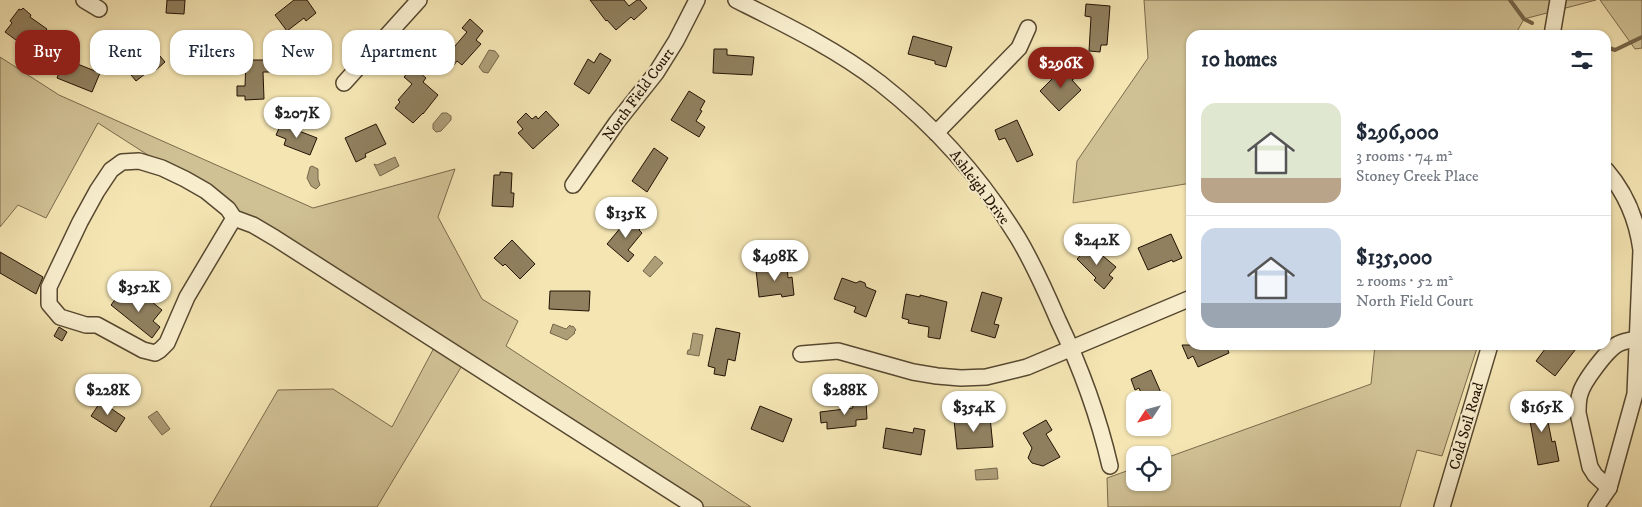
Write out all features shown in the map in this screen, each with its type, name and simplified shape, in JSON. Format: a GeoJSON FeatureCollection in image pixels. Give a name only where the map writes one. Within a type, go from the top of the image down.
{"type":"FeatureCollection","features":[{"type":"Feature","properties":{"kind":"street"},"geometry":{"type":"LineString","coordinates":[[84,0],[99,9]]}},
{"type":"Feature","properties":{"kind":"street"},"geometry":{"type":"LineString","coordinates":[[344,83],[419,0]]}},
{"type":"Feature","properties":{"kind":"street","name":"North Field Court"},"geometry":{"type":"LineString","coordinates":[[573,185],[617,122],[656,73],[676,41],[697,0]]}},
{"type":"Feature","properties":{"kind":"street","name":"Ashleigh Drive"},"geometry":{"type":"LineString","coordinates":[[736,0],[815,40],[879,82],[936,133],[969,169],[998,207],[1037,273],[1072,349],[1092,399],[1110,466]]}},
{"type":"Feature","properties":{"kind":"street"},"geometry":{"type":"LineString","coordinates":[[1553,30],[1558,0]]}},
{"type":"Feature","properties":{"kind":"street"},"geometry":{"type":"LineString","coordinates":[[936,133],[1020,48],[1028,28]]}},
{"type":"Feature","properties":{"kind":"street"},"geometry":{"type":"LineString","coordinates":[[234,218],[187,297],[166,344],[155,353],[143,350],[97,325],[86,325],[60,317],[49,304],[49,287],[88,207],[111,170],[122,162],[139,162],[162,168],[185,179],[213,197],[228,208],[234,218],[252,225],[275,238],[695,507]]}},
{"type":"Feature","properties":{"kind":"street"},"geometry":{"type":"LineString","coordinates":[[1596,507],[1609,488],[1634,394],[1637,339],[1641,250],[1639,232],[1630,208],[1611,176]]}},
{"type":"Feature","properties":{"kind":"street"},"geometry":{"type":"LineString","coordinates":[[801,354],[838,351],[913,372],[961,378],[986,377],[1027,367],[1186,300]]}},
{"type":"Feature","properties":{"kind":"street"},"geometry":{"type":"LineString","coordinates":[[1611,349],[1619,344],[1637,339]]}},
{"type":"Feature","properties":{"kind":"street","name":"Cold Soil Road"},"geometry":{"type":"LineString","coordinates":[[1442,507],[1489,350]]}},
{"type":"Feature","properties":{"kind":"street"},"geometry":{"type":"LineString","coordinates":[[1609,488],[1595,475],[1590,467],[1578,413],[1578,405],[1580,393],[1585,382],[1610,350]]}},
{"type":"Feature","properties":{"kind":"shaded area"},"geometry":{"type":"Polygon","coordinates":[[[1144,0],[1596,0],[1524,19],[1518,30],[1186,30],[1186,184],[1073,203],[1077,161],[1148,58],[1144,0]]]}},
{"type":"Feature","properties":{"kind":"shaded area"},"geometry":{"type":"Polygon","coordinates":[[[1600,0],[1642,0],[1642,48],[1635,49],[1600,0]]]}},
{"type":"Feature","properties":{"kind":"shaded area"},"geometry":{"type":"Polygon","coordinates":[[[489,50],[495,51],[499,56],[488,73],[483,72],[479,67],[489,50]]]}},
{"type":"Feature","properties":{"kind":"shaded area"},"geometry":{"type":"Polygon","coordinates":[[[0,57],[15,67],[15,75],[28,75],[59,95],[313,208],[455,169],[438,217],[482,299],[518,321],[506,346],[751,507],[692,507],[463,364],[377,507],[210,507],[278,390],[333,389],[392,427],[436,344],[254,223],[98,123],[46,218],[18,205],[0,227],[0,57]]]}},
{"type":"Feature","properties":{"kind":"shaded area"},"geometry":{"type":"Polygon","coordinates":[[[442,113],[447,113],[451,116],[451,120],[441,131],[436,132],[433,129],[433,124],[442,113]]]}},
{"type":"Feature","properties":{"kind":"shaded area"},"geometry":{"type":"Polygon","coordinates":[[[395,157],[399,166],[380,176],[374,164],[377,165],[395,157]]]}},
{"type":"Feature","properties":{"kind":"shaded area"},"geometry":{"type":"Polygon","coordinates":[[[312,166],[318,169],[320,185],[316,189],[311,186],[307,178],[312,166]]]}},
{"type":"Feature","properties":{"kind":"shaded area"},"geometry":{"type":"Polygon","coordinates":[[[655,256],[663,263],[650,277],[643,271],[655,256]]]}},
{"type":"Feature","properties":{"kind":"shaded area"},"geometry":{"type":"Polygon","coordinates":[[[553,324],[566,329],[570,325],[571,327],[573,326],[576,330],[575,333],[567,340],[550,333],[553,324]]]}},
{"type":"Feature","properties":{"kind":"shaded area"},"geometry":{"type":"Polygon","coordinates":[[[693,333],[703,335],[699,356],[687,354],[688,350],[690,350],[693,333]]]}},
{"type":"Feature","properties":{"kind":"shaded area"},"geometry":{"type":"Polygon","coordinates":[[[1374,350],[1476,350],[1442,456],[1417,450],[1400,507],[1108,507],[1107,478],[1126,471],[1126,491],[1171,491],[1171,456],[1371,384],[1374,350]]]}},
{"type":"Feature","properties":{"kind":"shaded area"},"geometry":{"type":"Polygon","coordinates":[[[157,411],[170,429],[162,435],[148,417],[157,411]]]}},
{"type":"Feature","properties":{"kind":"shaded area"},"geometry":{"type":"Polygon","coordinates":[[[997,468],[998,479],[976,480],[975,470],[997,468]]]}},
{"type":"Feature","properties":{"kind":"building"},"geometry":{"type":"Polygon","coordinates":[[[167,0],[185,0],[184,14],[166,13],[167,0]]]}},
{"type":"Feature","properties":{"kind":"building"},"geometry":{"type":"Polygon","coordinates":[[[294,0],[307,0],[316,13],[306,21],[304,18],[288,30],[286,30],[275,15],[294,0]]]}},
{"type":"Feature","properties":{"kind":"building"},"geometry":{"type":"Polygon","coordinates":[[[590,0],[624,0],[629,6],[640,0],[647,8],[634,20],[631,17],[616,30],[606,21],[590,0]]]}},
{"type":"Feature","properties":{"kind":"building"},"geometry":{"type":"Polygon","coordinates":[[[1086,4],[1110,6],[1107,45],[1101,45],[1100,52],[1089,51],[1091,17],[1085,16],[1086,4]]]}},
{"type":"Feature","properties":{"kind":"building"},"geometry":{"type":"Polygon","coordinates":[[[23,8],[31,15],[30,17],[46,30],[15,30],[15,39],[5,32],[12,23],[10,21],[19,9],[23,8]]]}},
{"type":"Feature","properties":{"kind":"building"},"geometry":{"type":"Polygon","coordinates":[[[470,19],[483,31],[476,40],[481,44],[462,65],[457,61],[455,64],[455,46],[467,32],[462,28],[470,19]]]}},
{"type":"Feature","properties":{"kind":"building"},"geometry":{"type":"Polygon","coordinates":[[[913,36],[952,47],[946,67],[935,64],[935,61],[908,54],[913,36]]]}},
{"type":"Feature","properties":{"kind":"building"},"geometry":{"type":"Polygon","coordinates":[[[714,49],[727,49],[727,55],[754,57],[752,75],[713,73],[714,49]]]}},
{"type":"Feature","properties":{"kind":"building"},"geometry":{"type":"Polygon","coordinates":[[[600,53],[611,60],[589,94],[574,84],[588,59],[594,63],[600,53]]]}},
{"type":"Feature","properties":{"kind":"building"},"geometry":{"type":"Polygon","coordinates":[[[160,56],[165,62],[160,66],[160,56]]]}},
{"type":"Feature","properties":{"kind":"building"},"geometry":{"type":"Polygon","coordinates":[[[253,60],[263,60],[264,99],[245,100],[245,96],[237,96],[237,86],[245,86],[245,75],[253,75],[253,60]]]}},
{"type":"Feature","properties":{"kind":"building"},"geometry":{"type":"Polygon","coordinates":[[[80,65],[90,69],[90,75],[99,75],[92,92],[57,78],[58,75],[80,75],[80,65]]]}},
{"type":"Feature","properties":{"kind":"building"},"geometry":{"type":"Polygon","coordinates":[[[1062,65],[1075,78],[1072,80],[1081,90],[1059,111],[1040,91],[1055,76],[1053,74],[1062,65]]]}},
{"type":"Feature","properties":{"kind":"building"},"geometry":{"type":"Polygon","coordinates":[[[131,75],[144,75],[136,81],[131,75]]]}},
{"type":"Feature","properties":{"kind":"building"},"geometry":{"type":"Polygon","coordinates":[[[406,75],[422,75],[426,78],[423,82],[438,95],[413,123],[395,108],[400,102],[398,100],[412,84],[404,77],[406,75]]]}},
{"type":"Feature","properties":{"kind":"building"},"geometry":{"type":"Polygon","coordinates":[[[689,91],[705,101],[696,121],[705,127],[699,137],[671,120],[689,91]]]}},
{"type":"Feature","properties":{"kind":"building"},"geometry":{"type":"Polygon","coordinates":[[[546,111],[559,125],[533,149],[518,133],[523,129],[517,122],[526,113],[532,119],[536,116],[538,119],[546,111]]]}},
{"type":"Feature","properties":{"kind":"building"},"geometry":{"type":"Polygon","coordinates":[[[1017,120],[1033,155],[1017,162],[1005,138],[999,140],[995,130],[1017,120]]]}},
{"type":"Feature","properties":{"kind":"building"},"geometry":{"type":"Polygon","coordinates":[[[281,124],[317,138],[310,155],[284,145],[286,139],[276,135],[281,124]]]}},
{"type":"Feature","properties":{"kind":"building"},"geometry":{"type":"Polygon","coordinates":[[[376,124],[386,144],[365,154],[366,157],[356,162],[345,138],[376,124]]]}},
{"type":"Feature","properties":{"kind":"building"},"geometry":{"type":"Polygon","coordinates":[[[654,148],[668,158],[647,192],[632,181],[654,148]]]}},
{"type":"Feature","properties":{"kind":"building"},"geometry":{"type":"Polygon","coordinates":[[[500,172],[512,173],[511,193],[514,193],[513,207],[492,206],[494,175],[500,175],[500,172]]]}},
{"type":"Feature","properties":{"kind":"building"},"geometry":{"type":"Polygon","coordinates":[[[632,218],[642,227],[639,230],[642,233],[628,250],[634,255],[628,262],[607,244],[627,220],[629,221],[632,218]]]}},
{"type":"Feature","properties":{"kind":"building"},"geometry":{"type":"Polygon","coordinates":[[[1171,234],[1182,258],[1148,270],[1138,248],[1171,234]]]}},
{"type":"Feature","properties":{"kind":"building"},"geometry":{"type":"Polygon","coordinates":[[[512,240],[535,264],[520,279],[505,264],[503,266],[494,258],[512,240]]]}},
{"type":"Feature","properties":{"kind":"building"},"geometry":{"type":"Polygon","coordinates":[[[1090,245],[1116,267],[1109,275],[1113,278],[1104,289],[1077,259],[1090,245]]]}},
{"type":"Feature","properties":{"kind":"building"},"geometry":{"type":"Polygon","coordinates":[[[0,252],[43,277],[36,294],[0,273],[0,252]]]}},
{"type":"Feature","properties":{"kind":"building"},"geometry":{"type":"Polygon","coordinates":[[[787,266],[788,278],[792,277],[794,295],[782,297],[781,294],[759,297],[756,270],[787,266]]]}},
{"type":"Feature","properties":{"kind":"building"},"geometry":{"type":"Polygon","coordinates":[[[842,278],[856,283],[860,281],[865,283],[866,287],[876,291],[866,317],[854,312],[856,307],[834,299],[842,278]]]}},
{"type":"Feature","properties":{"kind":"building"},"geometry":{"type":"Polygon","coordinates":[[[550,291],[590,291],[589,311],[549,309],[550,291]]]}},
{"type":"Feature","properties":{"kind":"building"},"geometry":{"type":"Polygon","coordinates":[[[982,292],[1002,298],[994,324],[999,325],[995,338],[971,331],[982,292]]]}},
{"type":"Feature","properties":{"kind":"building"},"geometry":{"type":"Polygon","coordinates":[[[120,293],[134,304],[142,294],[162,310],[153,321],[160,327],[152,338],[111,305],[120,293]]]}},
{"type":"Feature","properties":{"kind":"building"},"geometry":{"type":"Polygon","coordinates":[[[906,294],[920,297],[920,295],[947,302],[940,339],[928,337],[929,327],[908,323],[909,320],[902,318],[906,294]]]}},
{"type":"Feature","properties":{"kind":"building"},"geometry":{"type":"Polygon","coordinates":[[[59,327],[67,332],[62,341],[54,336],[59,327]]]}},
{"type":"Feature","properties":{"kind":"building"},"geometry":{"type":"Polygon","coordinates":[[[716,328],[740,333],[735,361],[728,359],[725,376],[714,374],[715,368],[708,366],[716,328]]]}},
{"type":"Feature","properties":{"kind":"building"},"geometry":{"type":"Polygon","coordinates":[[[1182,345],[1186,345],[1186,350],[1228,350],[1229,353],[1198,367],[1193,356],[1188,359],[1182,345]]]}},
{"type":"Feature","properties":{"kind":"building"},"geometry":{"type":"Polygon","coordinates":[[[1544,350],[1575,350],[1555,376],[1536,361],[1544,350]]]}},
{"type":"Feature","properties":{"kind":"building"},"geometry":{"type":"Polygon","coordinates":[[[1151,370],[1160,391],[1140,391],[1139,388],[1135,390],[1131,379],[1151,370]]]}},
{"type":"Feature","properties":{"kind":"building"},"geometry":{"type":"Polygon","coordinates":[[[103,398],[111,404],[109,407],[125,418],[116,432],[91,416],[103,398]]]}},
{"type":"Feature","properties":{"kind":"building"},"geometry":{"type":"Polygon","coordinates":[[[866,401],[867,419],[856,420],[856,426],[827,429],[827,422],[821,423],[820,412],[853,408],[852,402],[866,401]]]}},
{"type":"Feature","properties":{"kind":"building"},"geometry":{"type":"Polygon","coordinates":[[[1548,401],[1552,421],[1548,422],[1552,442],[1555,441],[1559,461],[1538,465],[1527,405],[1548,401]]]}},
{"type":"Feature","properties":{"kind":"building"},"geometry":{"type":"Polygon","coordinates":[[[760,406],[792,419],[783,442],[751,429],[760,406]]]}},
{"type":"Feature","properties":{"kind":"building"},"geometry":{"type":"Polygon","coordinates":[[[990,417],[993,447],[957,449],[954,420],[990,417]]]}},
{"type":"Feature","properties":{"kind":"building"},"geometry":{"type":"Polygon","coordinates":[[[1046,420],[1052,430],[1046,434],[1060,457],[1043,466],[1032,463],[1028,458],[1032,448],[1023,433],[1046,420]]]}},
{"type":"Feature","properties":{"kind":"building"},"geometry":{"type":"Polygon","coordinates":[[[886,428],[913,433],[914,428],[925,430],[921,455],[883,448],[886,428]]]}},
{"type":"Feature","properties":{"kind":"waterway"},"geometry":{"type":"LineString","coordinates":[[1510,0],[1524,19],[1532,23]]}},
{"type":"Feature","properties":{"kind":"waterway"},"geometry":{"type":"LineString","coordinates":[[1611,49],[1615,50],[1642,37]]}}]}
